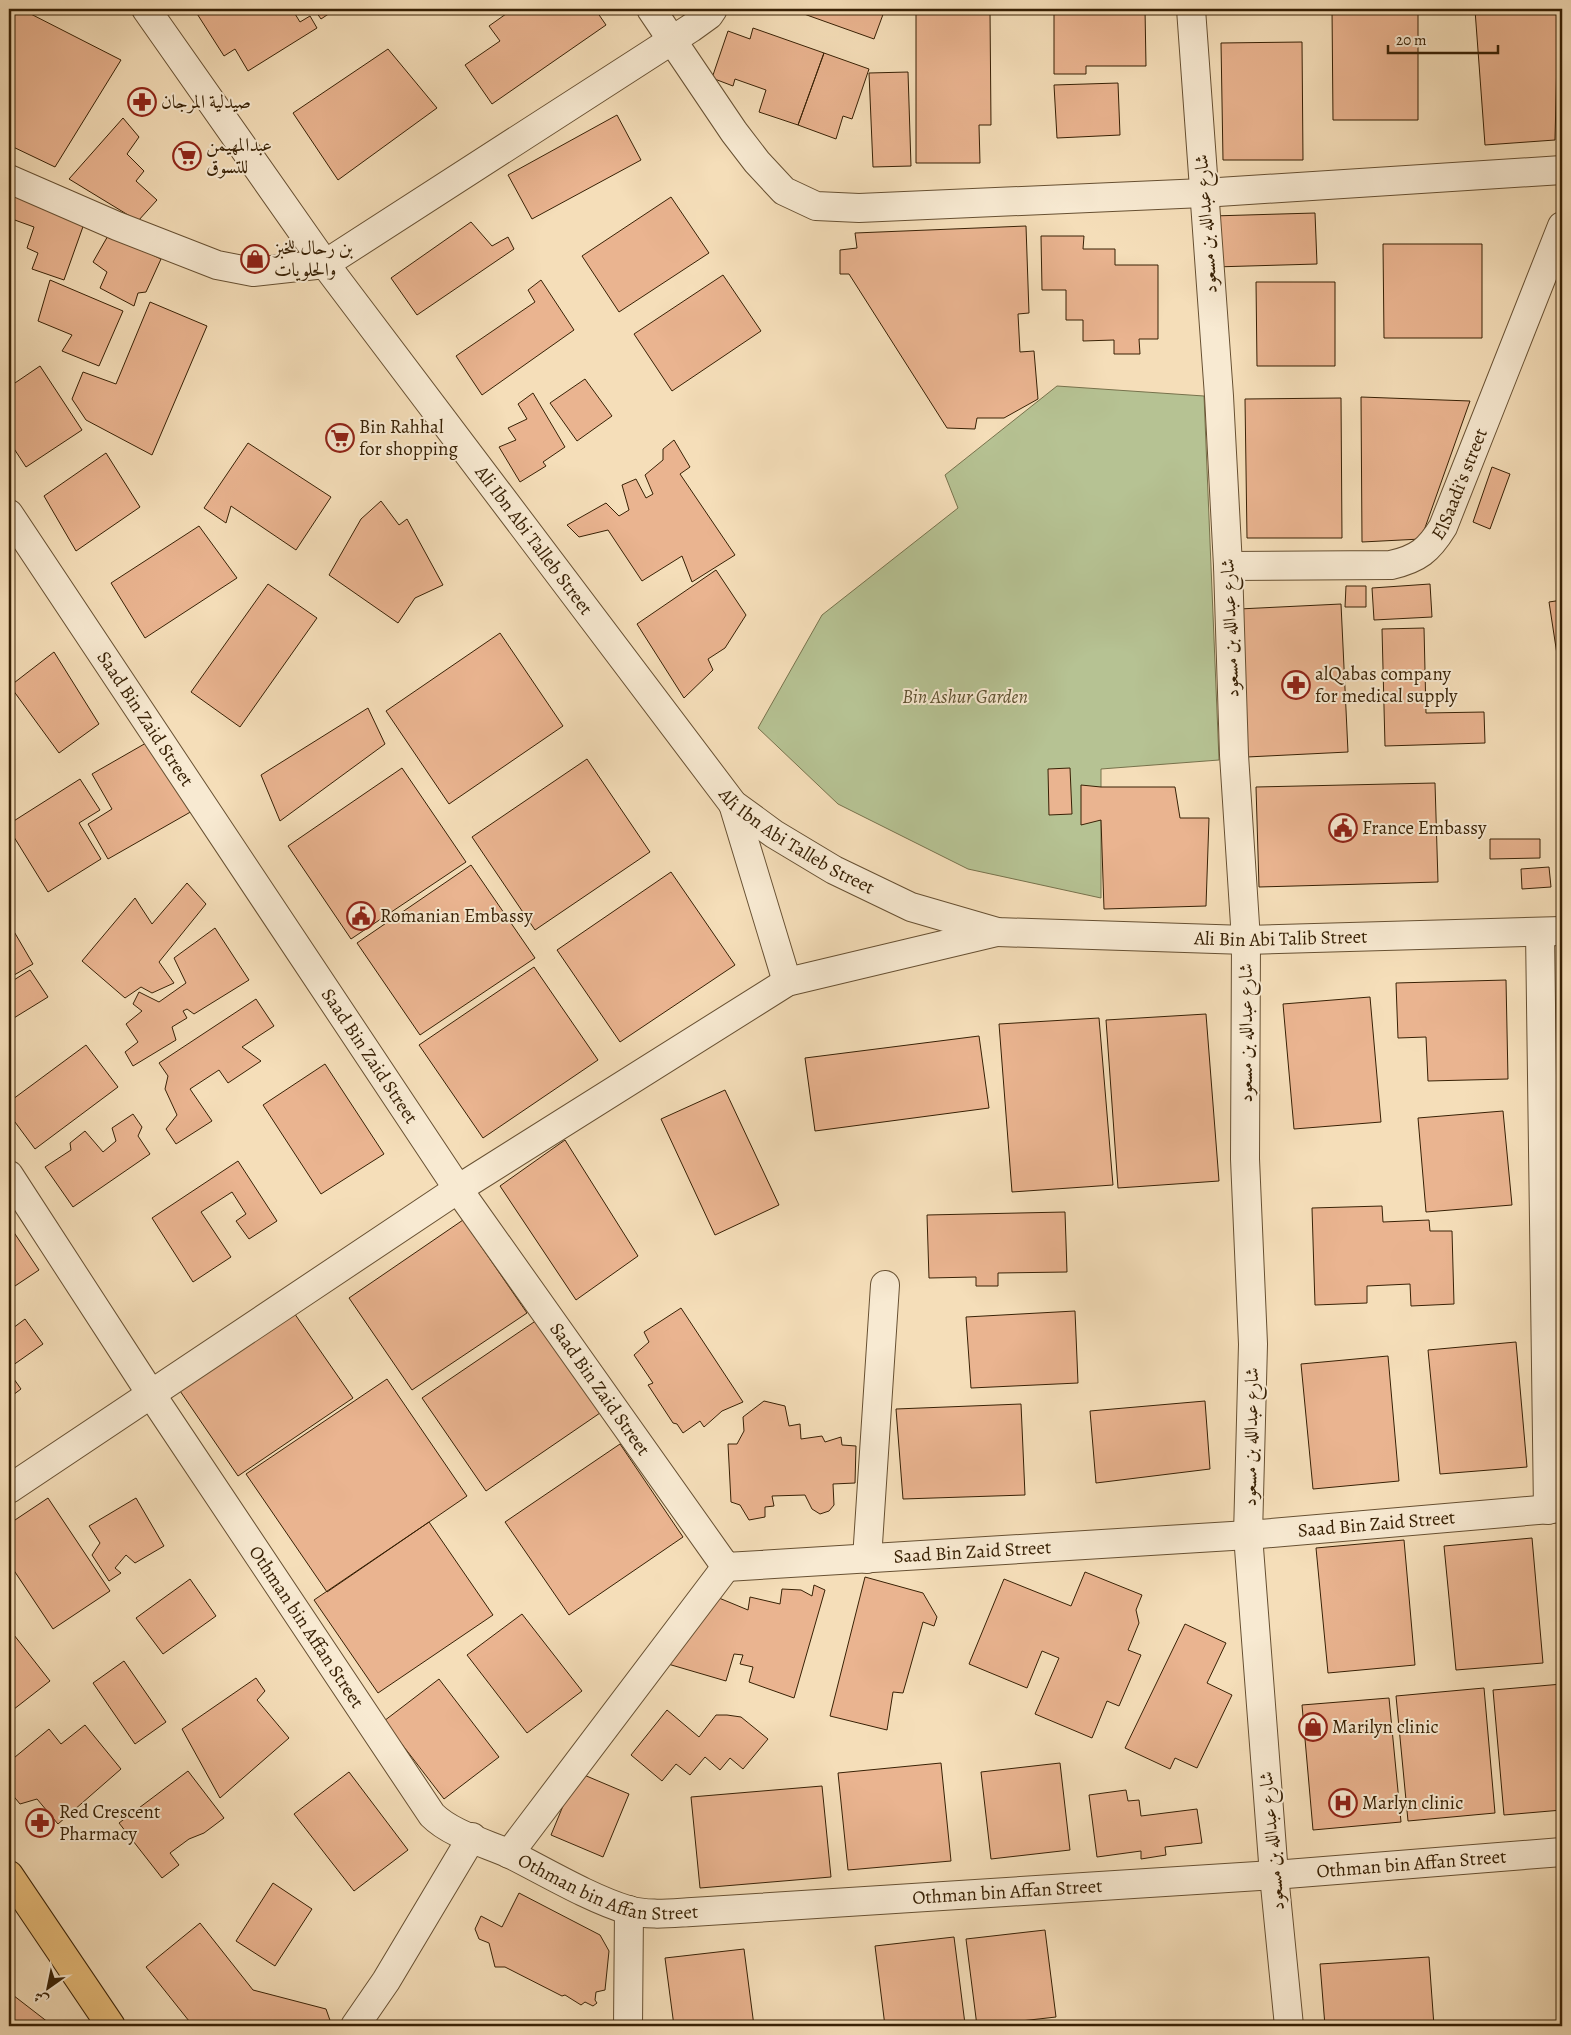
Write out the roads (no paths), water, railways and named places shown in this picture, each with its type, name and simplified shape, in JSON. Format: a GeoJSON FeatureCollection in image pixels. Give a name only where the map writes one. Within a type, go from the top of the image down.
{"type":"FeatureCollection","features":[{"type":"Feature","properties":{"kind":"main road"},"geometry":{"type":"LineString","coordinates":[[9,1875],[111,2026]]}},
{"type":"Feature","properties":{"kind":"street","name":"Ali Ibn Abi Talleb Street"},"geometry":{"type":"LineString","coordinates":[[146,9],[325,264],[733,804],[774,834],[843,874],[911,907],[997,932]]}},
{"type":"Feature","properties":{"kind":"street"},"geometry":{"type":"LineString","coordinates":[[651,9],[734,132],[757,162],[784,191],[816,206],[858,208],[1203,193],[1562,170]]}},
{"type":"Feature","properties":{"kind":"street"},"geometry":{"type":"LineString","coordinates":[[9,179],[117,226],[216,265],[254,272],[325,264],[691,28],[709,15],[712,9]]}},
{"type":"Feature","properties":{"kind":"street","name":"شارع عبدالله بن مسعود"},"geometry":{"type":"LineString","coordinates":[[1191,9],[1218,396],[1228,566],[1234,755],[1246,940],[1245,1159],[1253,1344],[1248,1535],[1274,1875],[1289,2026]]}},
{"type":"Feature","properties":{"kind":"street","name":"ElSaadi’s street"},"geometry":{"type":"LineString","coordinates":[[1228,566],[1391,565],[1406,562],[1433,544],[1444,526],[1562,226]]}},
{"type":"Feature","properties":{"kind":"street","name":"Saad Bin Zaid Street"},"geometry":{"type":"LineString","coordinates":[[9,514],[458,1189],[726,1568],[1248,1535],[1555,1509]]}},
{"type":"Feature","properties":{"kind":"street"},"geometry":{"type":"LineString","coordinates":[[733,804],[787,982]]}},
{"type":"Feature","properties":{"kind":"street"},"geometry":{"type":"LineString","coordinates":[[9,1489],[458,1189],[787,982],[997,932]]}},
{"type":"Feature","properties":{"kind":"street","name":"Ali Bin Abi Talib Street"},"geometry":{"type":"LineString","coordinates":[[997,932],[1246,940],[1551,932]]}},
{"type":"Feature","properties":{"kind":"street"},"geometry":{"type":"LineString","coordinates":[[1551,932],[1555,1509]]}},
{"type":"Feature","properties":{"kind":"street","name":"Othman bin Affan Street"},"geometry":{"type":"LineString","coordinates":[[9,1175],[151,1394],[420,1799],[440,1823],[509,1854],[609,1903],[629,1910],[656,1913],[702,1912],[1274,1875],[1562,1852]]}},
{"type":"Feature","properties":{"kind":"street"},"geometry":{"type":"LineString","coordinates":[[867,1559],[885,1285]]}},
{"type":"Feature","properties":{"kind":"street"},"geometry":{"type":"LineString","coordinates":[[509,1854],[726,1568]]}},
{"type":"Feature","properties":{"kind":"street"},"geometry":{"type":"LineString","coordinates":[[354,2026],[386,1981],[472,1837]]}},
{"type":"Feature","properties":{"kind":"street"},"geometry":{"type":"LineString","coordinates":[[628,2026],[629,1910]]}},
{"type":"Feature","properties":{"kind":"place","name":"صيدلية المرجان"},"geometry":{"type":"Point","coordinates":[142,102]}},
{"type":"Feature","properties":{"kind":"place","name":"عبدالمهيمن للتسوق"},"geometry":{"type":"Point","coordinates":[187,156]}},
{"type":"Feature","properties":{"kind":"place","name":"بن رحال للخبز والحلويات"},"geometry":{"type":"Point","coordinates":[255,259]}},
{"type":"Feature","properties":{"kind":"place","name":"Bin Rahhal for shopping"},"geometry":{"type":"Point","coordinates":[340,438]}},
{"type":"Feature","properties":{"kind":"place","name":"alQabas company for medical supply"},"geometry":{"type":"Point","coordinates":[1296,685]}},
{"type":"Feature","properties":{"kind":"place","name":"France Embassy"},"geometry":{"type":"Point","coordinates":[1343,828]}},
{"type":"Feature","properties":{"kind":"place","name":"Romanian Embassy"},"geometry":{"type":"Point","coordinates":[361,916]}},
{"type":"Feature","properties":{"kind":"place","name":"Marilyn clinic"},"geometry":{"type":"Point","coordinates":[1313,1727]}},
{"type":"Feature","properties":{"kind":"place","name":"Marlyn clinic"},"geometry":{"type":"Point","coordinates":[1343,1803]}},
{"type":"Feature","properties":{"kind":"place","name":"Red Crescent Pharmacy"},"geometry":{"type":"Point","coordinates":[40,1823]}},
{"type":"Feature","properties":{"kind":"park label","name":"Bin Ashur Garden"},"geometry":{"type":"Point","coordinates":[965,697]}}]}
